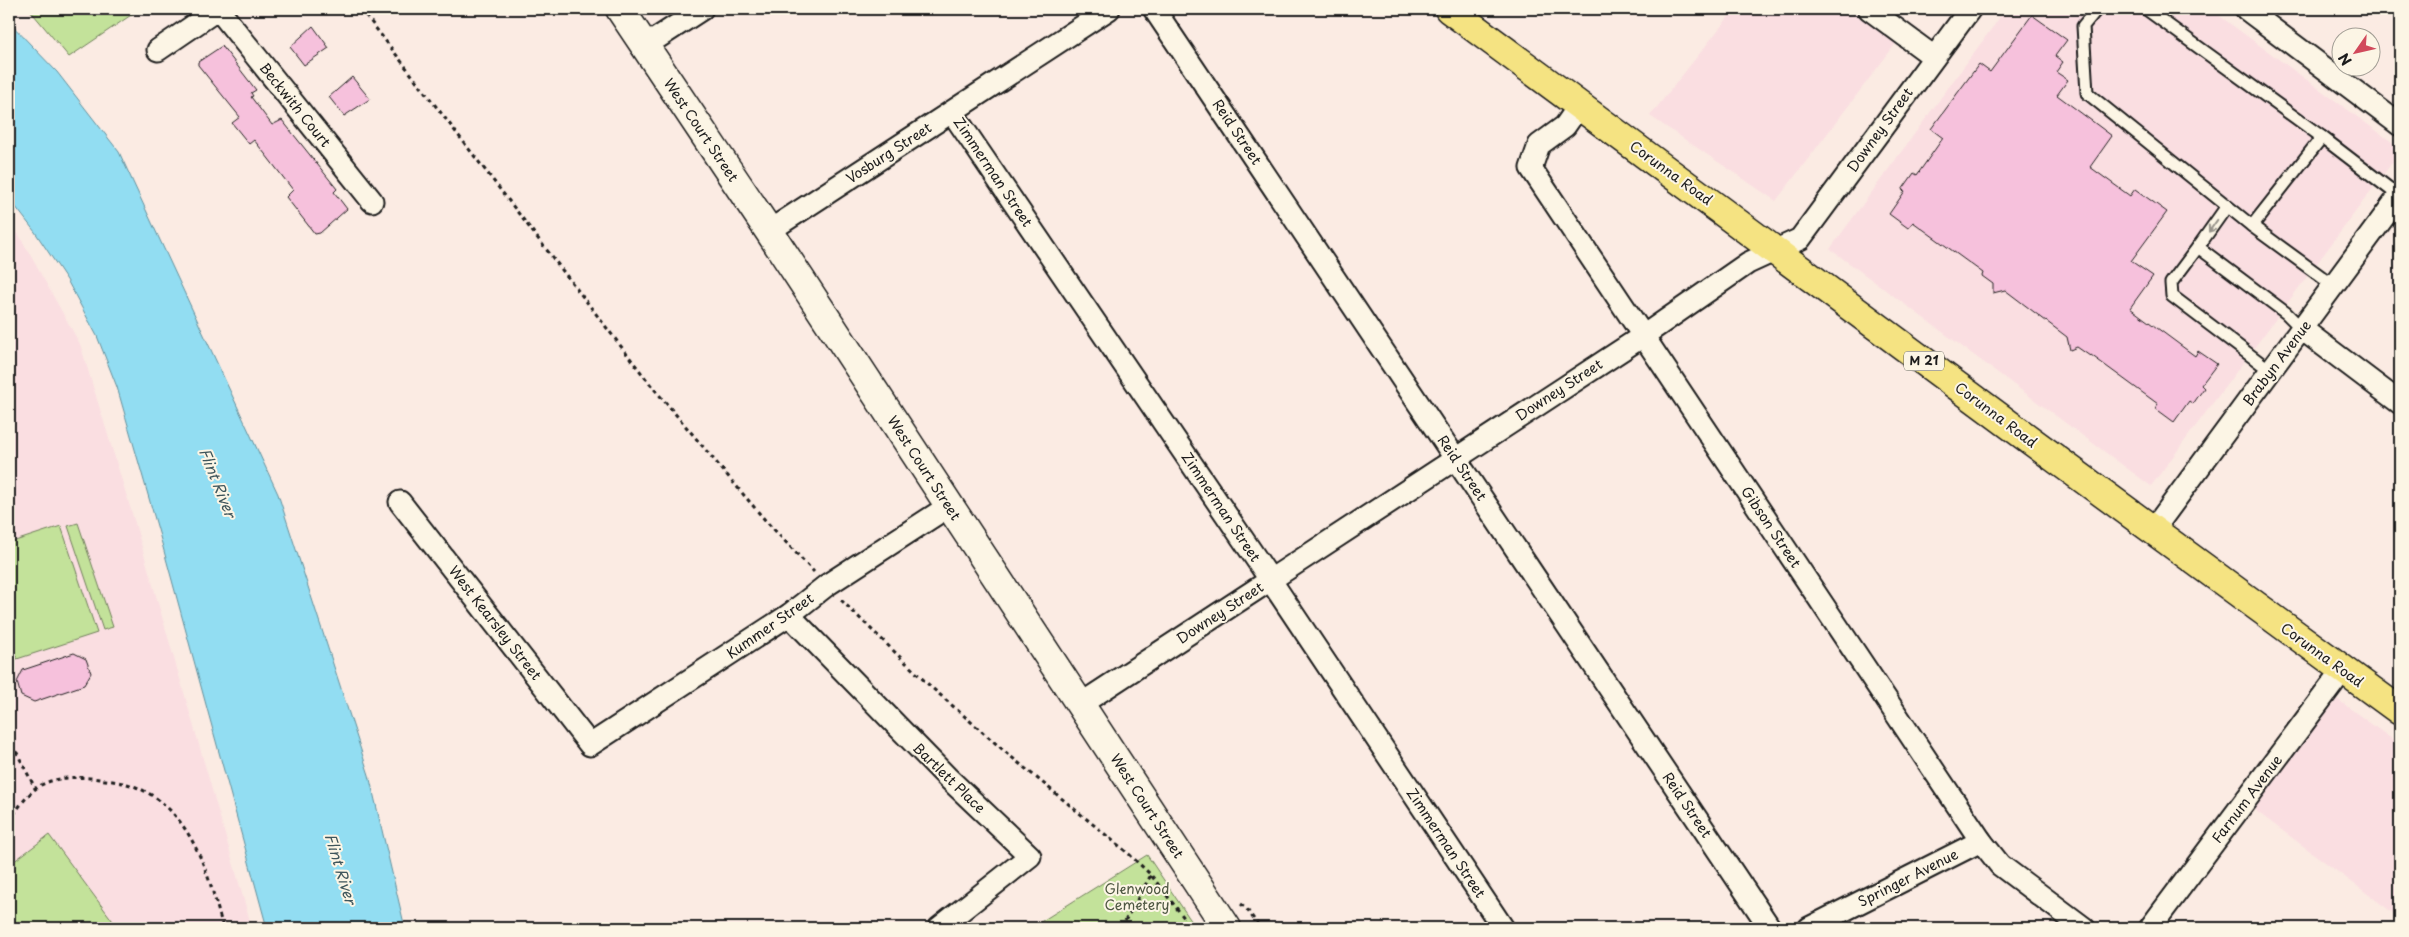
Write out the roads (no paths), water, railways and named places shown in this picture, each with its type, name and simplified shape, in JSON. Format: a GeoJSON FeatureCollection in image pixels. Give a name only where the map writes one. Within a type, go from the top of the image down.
{"type":"FeatureCollection","features":[{"type":"Feature","properties":{"kind":"main road","name":"Corunna Road"},"geometry":{"type":"LineString","coordinates":[[1449,9],[2400,711]]}},
{"type":"Feature","properties":{"kind":"street"},"geometry":{"type":"LineString","coordinates":[[158,50],[218,9]]}},
{"type":"Feature","properties":{"kind":"street","name":"Beckwith Court"},"geometry":{"type":"LineString","coordinates":[[218,9],[372,201]]}},
{"type":"Feature","properties":{"kind":"street","name":"West Court Street"},"geometry":{"type":"LineString","coordinates":[[620,9],[1081,704],[1232,917]]}},
{"type":"Feature","properties":{"kind":"street"},"geometry":{"type":"LineString","coordinates":[[645,46],[702,9]]}},
{"type":"Feature","properties":{"kind":"street","name":"Vosburg Street"},"geometry":{"type":"LineString","coordinates":[[769,231],[1109,9]]}},
{"type":"Feature","properties":{"kind":"street","name":"Reid Street"},"geometry":{"type":"LineString","coordinates":[[1154,9],[1770,928]]}},
{"type":"Feature","properties":{"kind":"street"},"geometry":{"type":"LineString","coordinates":[[1869,9],[1934,57]]}},
{"type":"Feature","properties":{"kind":"street","name":"Downey Street"},"geometry":{"type":"LineString","coordinates":[[1081,704],[1643,336],[1748,263],[1800,238],[1970,9]]}},
{"type":"Feature","properties":{"kind":"street"},"geometry":{"type":"LineString","coordinates":[[2246,9],[2400,125]]}},
{"type":"Feature","properties":{"kind":"street","name":"Gibson Street"},"geometry":{"type":"LineString","coordinates":[[1579,106],[1564,126],[1539,145],[1531,168],[1982,841],[2000,865],[2084,928]]}},
{"type":"Feature","properties":{"kind":"street","name":"Zimmerman Street"},"geometry":{"type":"LineString","coordinates":[[952,112],[1270,580],[1503,928]]}},
{"type":"Feature","properties":{"kind":"street","name":"Brabyn Avenue"},"geometry":{"type":"LineString","coordinates":[[2153,530],[2400,196]]}},
{"type":"Feature","properties":{"kind":"street"},"geometry":{"type":"LineString","coordinates":[[2302,329],[2400,403]]}},
{"type":"Feature","properties":{"kind":"street","name":"West Kearsley Street"},"geometry":{"type":"LineString","coordinates":[[400,502],[590,745]]}},
{"type":"Feature","properties":{"kind":"street","name":"Kummer Street"},"geometry":{"type":"LineString","coordinates":[[590,745],[789,616],[827,585],[949,506]]}},
{"type":"Feature","properties":{"kind":"street","name":"Bartlett Place"},"geometry":{"type":"LineString","coordinates":[[789,616],[947,777],[1030,856],[939,928]]}},
{"type":"Feature","properties":{"kind":"street","name":"Farnum Avenue"},"geometry":{"type":"LineString","coordinates":[[2150,928],[2343,670]]}},
{"type":"Feature","properties":{"kind":"street","name":"Springer Avenue"},"geometry":{"type":"LineString","coordinates":[[1808,928],[1982,841]]}},
{"type":"Feature","properties":{"kind":"lane"},"geometry":{"type":"LineString","coordinates":[[2097,9],[2083,26],[2087,93],[2252,226],[2334,286]]}},
{"type":"Feature","properties":{"kind":"lane"},"geometry":{"type":"LineString","coordinates":[[2146,9],[2400,196]]}},
{"type":"Feature","properties":{"kind":"lane"},"geometry":{"type":"LineString","coordinates":[[2252,226],[2322,137]]}},
{"type":"Feature","properties":{"kind":"lane"},"geometry":{"type":"LineString","coordinates":[[2227,206],[2171,284],[2172,296],[2271,371]]}},
{"type":"Feature","properties":{"kind":"lane"},"geometry":{"type":"LineString","coordinates":[[2198,247],[2286,314],[2302,329]]}},
{"type":"Feature","properties":{"kind":"water","name":"Flint River"},"geometry":{"type":"Polygon","coordinates":[[[9,22],[57,72],[119,152],[278,494],[369,775],[405,928],[267,928],[161,540],[117,387],[97,336],[67,280],[35,232],[9,198],[9,22]]]}},
{"type":"Feature","properties":{"kind":"park label","name":"Glenwood Cemetery"},"geometry":{"type":"Point","coordinates":[1137,898]}}]}
